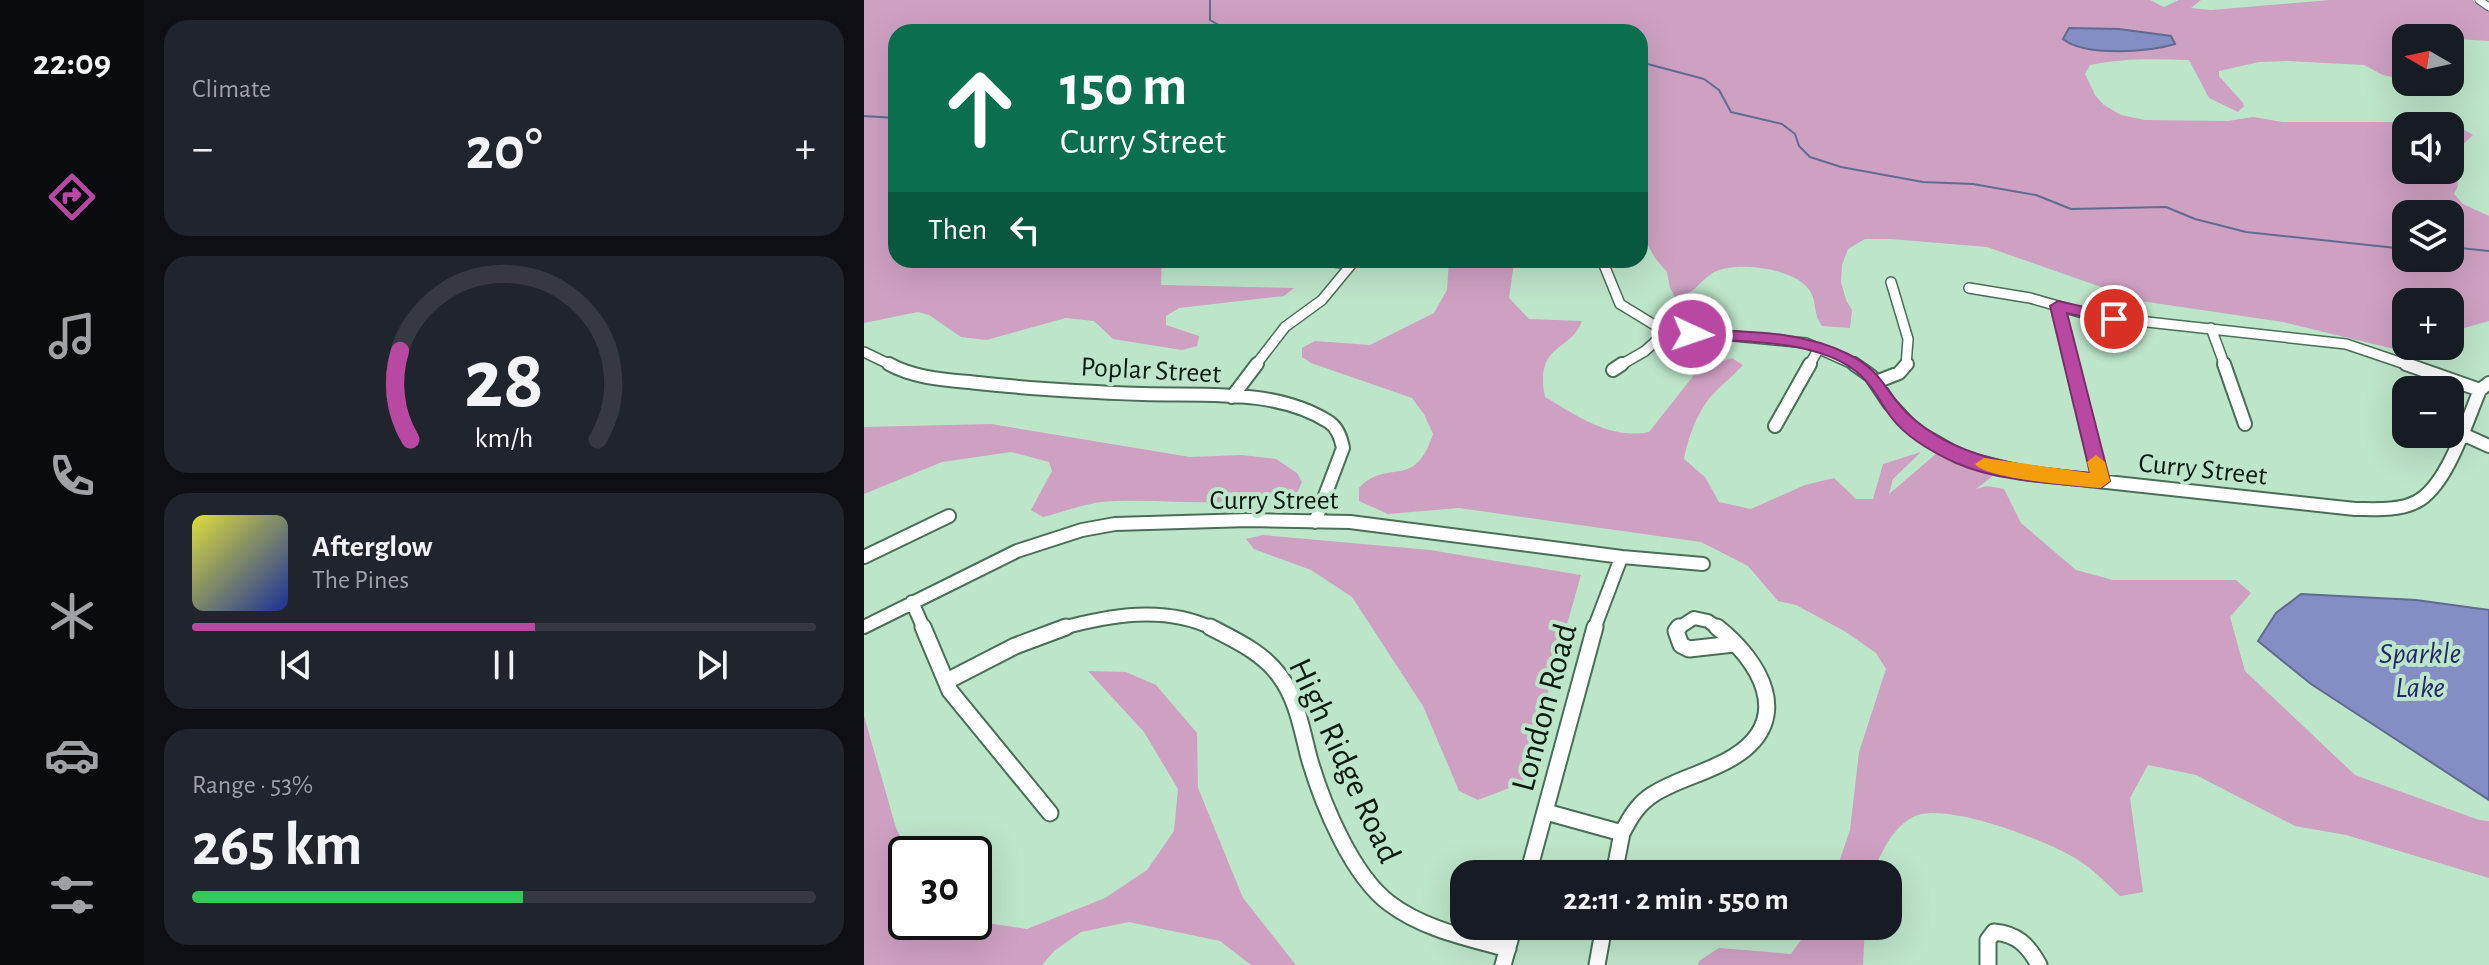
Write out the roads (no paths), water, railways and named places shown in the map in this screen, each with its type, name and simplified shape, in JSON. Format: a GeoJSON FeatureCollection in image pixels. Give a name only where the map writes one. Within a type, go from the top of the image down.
{"type":"FeatureCollection","features":[{"type":"Feature","properties":{"kind":"street"},"geometry":{"type":"LineString","coordinates":[[2479,0],[2489,7]]}},
{"type":"Feature","properties":{"kind":"street"},"geometry":{"type":"LineString","coordinates":[[1232,397],[1285,327],[1322,300],[1348,268]]}},
{"type":"Feature","properties":{"kind":"street"},"geometry":{"type":"LineString","coordinates":[[1605,268],[1620,304],[1667,331],[1645,351],[1613,370]]}},
{"type":"Feature","properties":{"kind":"street"},"geometry":{"type":"LineString","coordinates":[[1876,382],[1897,374],[1910,359],[1910,347],[1891,282]]}},
{"type":"Feature","properties":{"kind":"street"},"geometry":{"type":"LineString","coordinates":[[1969,288],[2030,298],[2103,318],[2346,344],[2485,387]]}},
{"type":"Feature","properties":{"kind":"street"},"geometry":{"type":"LineString","coordinates":[[2058,306],[2101,481]]}},
{"type":"Feature","properties":{"kind":"street"},"geometry":{"type":"LineString","coordinates":[[2211,328],[2245,424]]}},
{"type":"Feature","properties":{"kind":"street","name":"Curry Street"},"geometry":{"type":"LineString","coordinates":[[1667,331],[1787,340],[1819,348],[1844,358],[1876,382],[1889,403],[1928,440],[1963,458],[2024,473],[2355,509],[2379,509],[2420,500],[2446,465],[2453,448]]}},
{"type":"Feature","properties":{"kind":"street"},"geometry":{"type":"LineString","coordinates":[[1775,426],[1819,348]]}},
{"type":"Feature","properties":{"kind":"street","name":"Poplar Street"},"geometry":{"type":"LineString","coordinates":[[864,352],[912,374],[1126,393],[1232,397],[1298,410],[1334,426],[1343,448],[1315,522]]}},
{"type":"Feature","properties":{"kind":"street","name":"Curry Street"},"geometry":{"type":"LineString","coordinates":[[2464,426],[2485,387]]}},
{"type":"Feature","properties":{"kind":"street"},"geometry":{"type":"LineString","coordinates":[[2464,435],[2489,446]]}},
{"type":"Feature","properties":{"kind":"street"},"geometry":{"type":"LineString","coordinates":[[864,557],[949,516]]}},
{"type":"Feature","properties":{"kind":"street","name":"Curry Street"},"geometry":{"type":"LineString","coordinates":[[864,627],[1028,546],[1089,527],[1145,522],[1381,525],[1621,558],[1703,564]]}},
{"type":"Feature","properties":{"kind":"street","name":"London Road"},"geometry":{"type":"LineString","coordinates":[[1532,860],[1591,638],[1621,558]]}},
{"type":"Feature","properties":{"kind":"street"},"geometry":{"type":"LineString","coordinates":[[912,602],[950,691],[1050,813]]}},
{"type":"Feature","properties":{"kind":"street","name":"High Ridge Road"},"geometry":{"type":"LineString","coordinates":[[947,681],[1036,635],[1111,616],[1134,614],[1195,621],[1229,635],[1271,662],[1279,675],[1294,702],[1316,778],[1351,853],[1374,890],[1404,914],[1506,957]]}},
{"type":"Feature","properties":{"kind":"street"},"geometry":{"type":"LineString","coordinates":[[1617,860],[1622,833],[1635,810],[1656,793],[1738,756],[1757,739],[1767,714],[1766,685],[1754,661],[1734,644]]}},
{"type":"Feature","properties":{"kind":"street"},"geometry":{"type":"LineString","coordinates":[[1546,812],[1622,833]]}},
{"type":"Feature","properties":{"kind":"street"},"geometry":{"type":"LineString","coordinates":[[1988,965],[1988,940],[1994,932],[2015,936],[2030,947],[2039,965]]}},
{"type":"Feature","properties":{"kind":"street"},"geometry":{"type":"LineString","coordinates":[[1597,965],[1601,940]]}},
{"type":"Feature","properties":{"kind":"water"},"geometry":{"type":"Polygon","coordinates":[[[2069,28],[2119,29],[2171,36],[2175,44],[2134,51],[2101,51],[2073,45],[2063,39],[2069,28]]]}},
{"type":"Feature","properties":{"kind":"water","name":"Sparkle Lake"},"geometry":{"type":"Polygon","coordinates":[[[2301,594],[2416,600],[2489,610],[2489,800],[2311,684],[2258,641],[2276,613],[2301,594]]]}},
{"type":"Feature","properties":{"kind":"waterway"},"geometry":{"type":"LineString","coordinates":[[1210,0],[1210,20],[1217,24]]}},
{"type":"Feature","properties":{"kind":"waterway"},"geometry":{"type":"LineString","coordinates":[[1648,64],[1704,79],[1719,90],[1731,112],[1782,124],[1795,134],[1799,146],[1810,157],[1841,167],[1923,182],[1973,184],[2036,195],[2071,209],[2166,207],[2195,219],[2246,232],[2392,248]]}},
{"type":"Feature","properties":{"kind":"waterway"},"geometry":{"type":"LineString","coordinates":[[864,116],[888,118]]}},
{"type":"Feature","properties":{"kind":"waterway"},"geometry":{"type":"LineString","coordinates":[[2464,248],[2489,251]]}}]}
